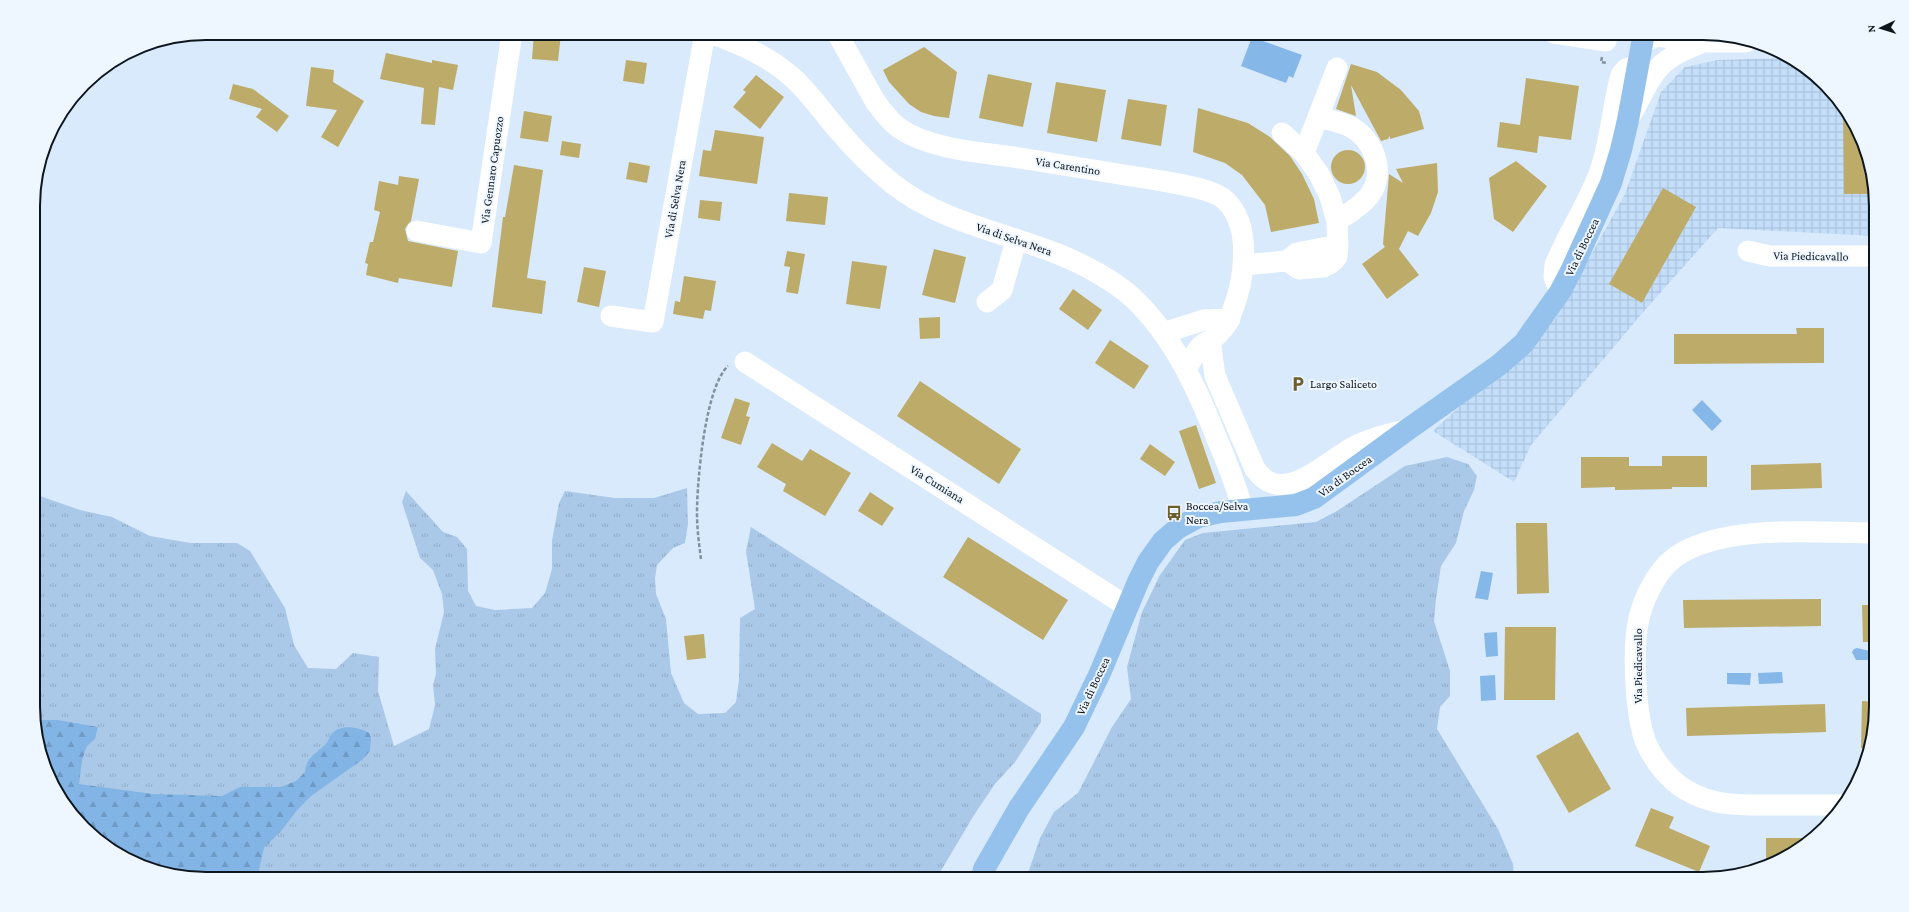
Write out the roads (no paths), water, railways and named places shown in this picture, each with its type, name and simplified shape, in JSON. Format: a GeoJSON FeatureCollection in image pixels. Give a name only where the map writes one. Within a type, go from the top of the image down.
{"type":"FeatureCollection","features":[{"type":"Feature","properties":{"kind":"main road","name":"Via di Boccea"},"geometry":{"type":"LineString","coordinates":[[983,872],[1019,808],[1074,727],[1154,552],[1178,528],[1190,520],[1203,515],[1296,504],[1308,501],[1326,491],[1407,430],[1499,366],[1524,342],[1560,292],[1587,238],[1611,183],[1628,120],[1642,47]]}},
{"type":"Feature","properties":{"kind":"street","name":"Via Gennaro Capuozzo"},"geometry":{"type":"LineString","coordinates":[[417,231],[481,242],[511,40]]}},
{"type":"Feature","properties":{"kind":"street","name":"Via di Selva Nera"},"geometry":{"type":"LineString","coordinates":[[611,316],[653,322],[704,40]]}},
{"type":"Feature","properties":{"kind":"street","name":"Via di Selva Nera"},"geometry":{"type":"LineString","coordinates":[[729,40],[740,44],[769,60],[792,78],[862,156],[893,184],[915,200],[989,232],[1059,254],[1111,282],[1132,296],[1163,333],[1186,369],[1218,440],[1243,510]]}},
{"type":"Feature","properties":{"kind":"street","name":"Via Carentino"},"geometry":{"type":"LineString","coordinates":[[841,40],[875,101],[890,119],[900,128],[923,140],[945,146],[1175,183],[1214,193],[1224,198],[1233,208],[1239,220],[1244,250],[1238,295],[1230,319],[1215,338],[1201,345],[1186,369]]}},
{"type":"Feature","properties":{"kind":"street"},"geometry":{"type":"LineString","coordinates":[[1560,292],[1554,277],[1555,265],[1588,200],[1600,171],[1609,140],[1621,75],[1642,47],[1652,40]]}},
{"type":"Feature","properties":{"kind":"street"},"geometry":{"type":"LineString","coordinates":[[1688,40],[1704,42],[1730,42]]}},
{"type":"Feature","properties":{"kind":"street"},"geometry":{"type":"LineString","coordinates":[[1699,40],[1704,42]]}},
{"type":"Feature","properties":{"kind":"street"},"geometry":{"type":"LineString","coordinates":[[1628,120],[1652,78],[1665,62],[1685,50],[1704,42]]}},
{"type":"Feature","properties":{"kind":"street"},"geometry":{"type":"LineString","coordinates":[[1304,152],[1337,68]]}},
{"type":"Feature","properties":{"kind":"street"},"geometry":{"type":"LineString","coordinates":[[1318,117],[1352,128],[1362,135],[1371,145],[1376,157],[1376,180],[1370,195],[1358,208],[1337,221]]}},
{"type":"Feature","properties":{"kind":"street"},"geometry":{"type":"LineString","coordinates":[[1243,265],[1288,261],[1299,269],[1322,267],[1331,263],[1337,257],[1337,221],[1330,197],[1319,174],[1304,152],[1282,133]]}},
{"type":"Feature","properties":{"kind":"street"},"geometry":{"type":"LineString","coordinates":[[987,302],[1002,290],[1016,241]]}},
{"type":"Feature","properties":{"kind":"street","name":"Via Piedicavallo"},"geometry":{"type":"LineString","coordinates":[[1748,251],[1770,256],[1869,256]]}},
{"type":"Feature","properties":{"kind":"street"},"geometry":{"type":"LineString","coordinates":[[1163,333],[1204,320],[1230,319]]}},
{"type":"Feature","properties":{"kind":"street"},"geometry":{"type":"LineString","coordinates":[[1210,340],[1215,376],[1255,469],[1266,481],[1286,484],[1302,481],[1354,447],[1385,433],[1407,430]]}},
{"type":"Feature","properties":{"kind":"street","name":"Via Cumiana"},"geometry":{"type":"LineString","coordinates":[[745,362],[1128,606]]}},
{"type":"Feature","properties":{"kind":"street","name":"Via Piedicavallo"},"geometry":{"type":"LineString","coordinates":[[1836,805],[1726,805],[1707,800],[1693,794],[1673,780],[1660,766],[1651,752],[1640,724],[1637,701],[1636,663],[1638,619],[1646,597],[1658,576],[1678,555],[1703,542],[1723,537],[1748,534],[1869,532]]}},
{"type":"Feature","properties":{"kind":"place","name":"Largo Saliceto"},"geometry":{"type":"Point","coordinates":[1298,384]}},
{"type":"Feature","properties":{"kind":"place","name":"Boccea/Selva Nera"},"geometry":{"type":"Point","coordinates":[1174,513]}}]}
